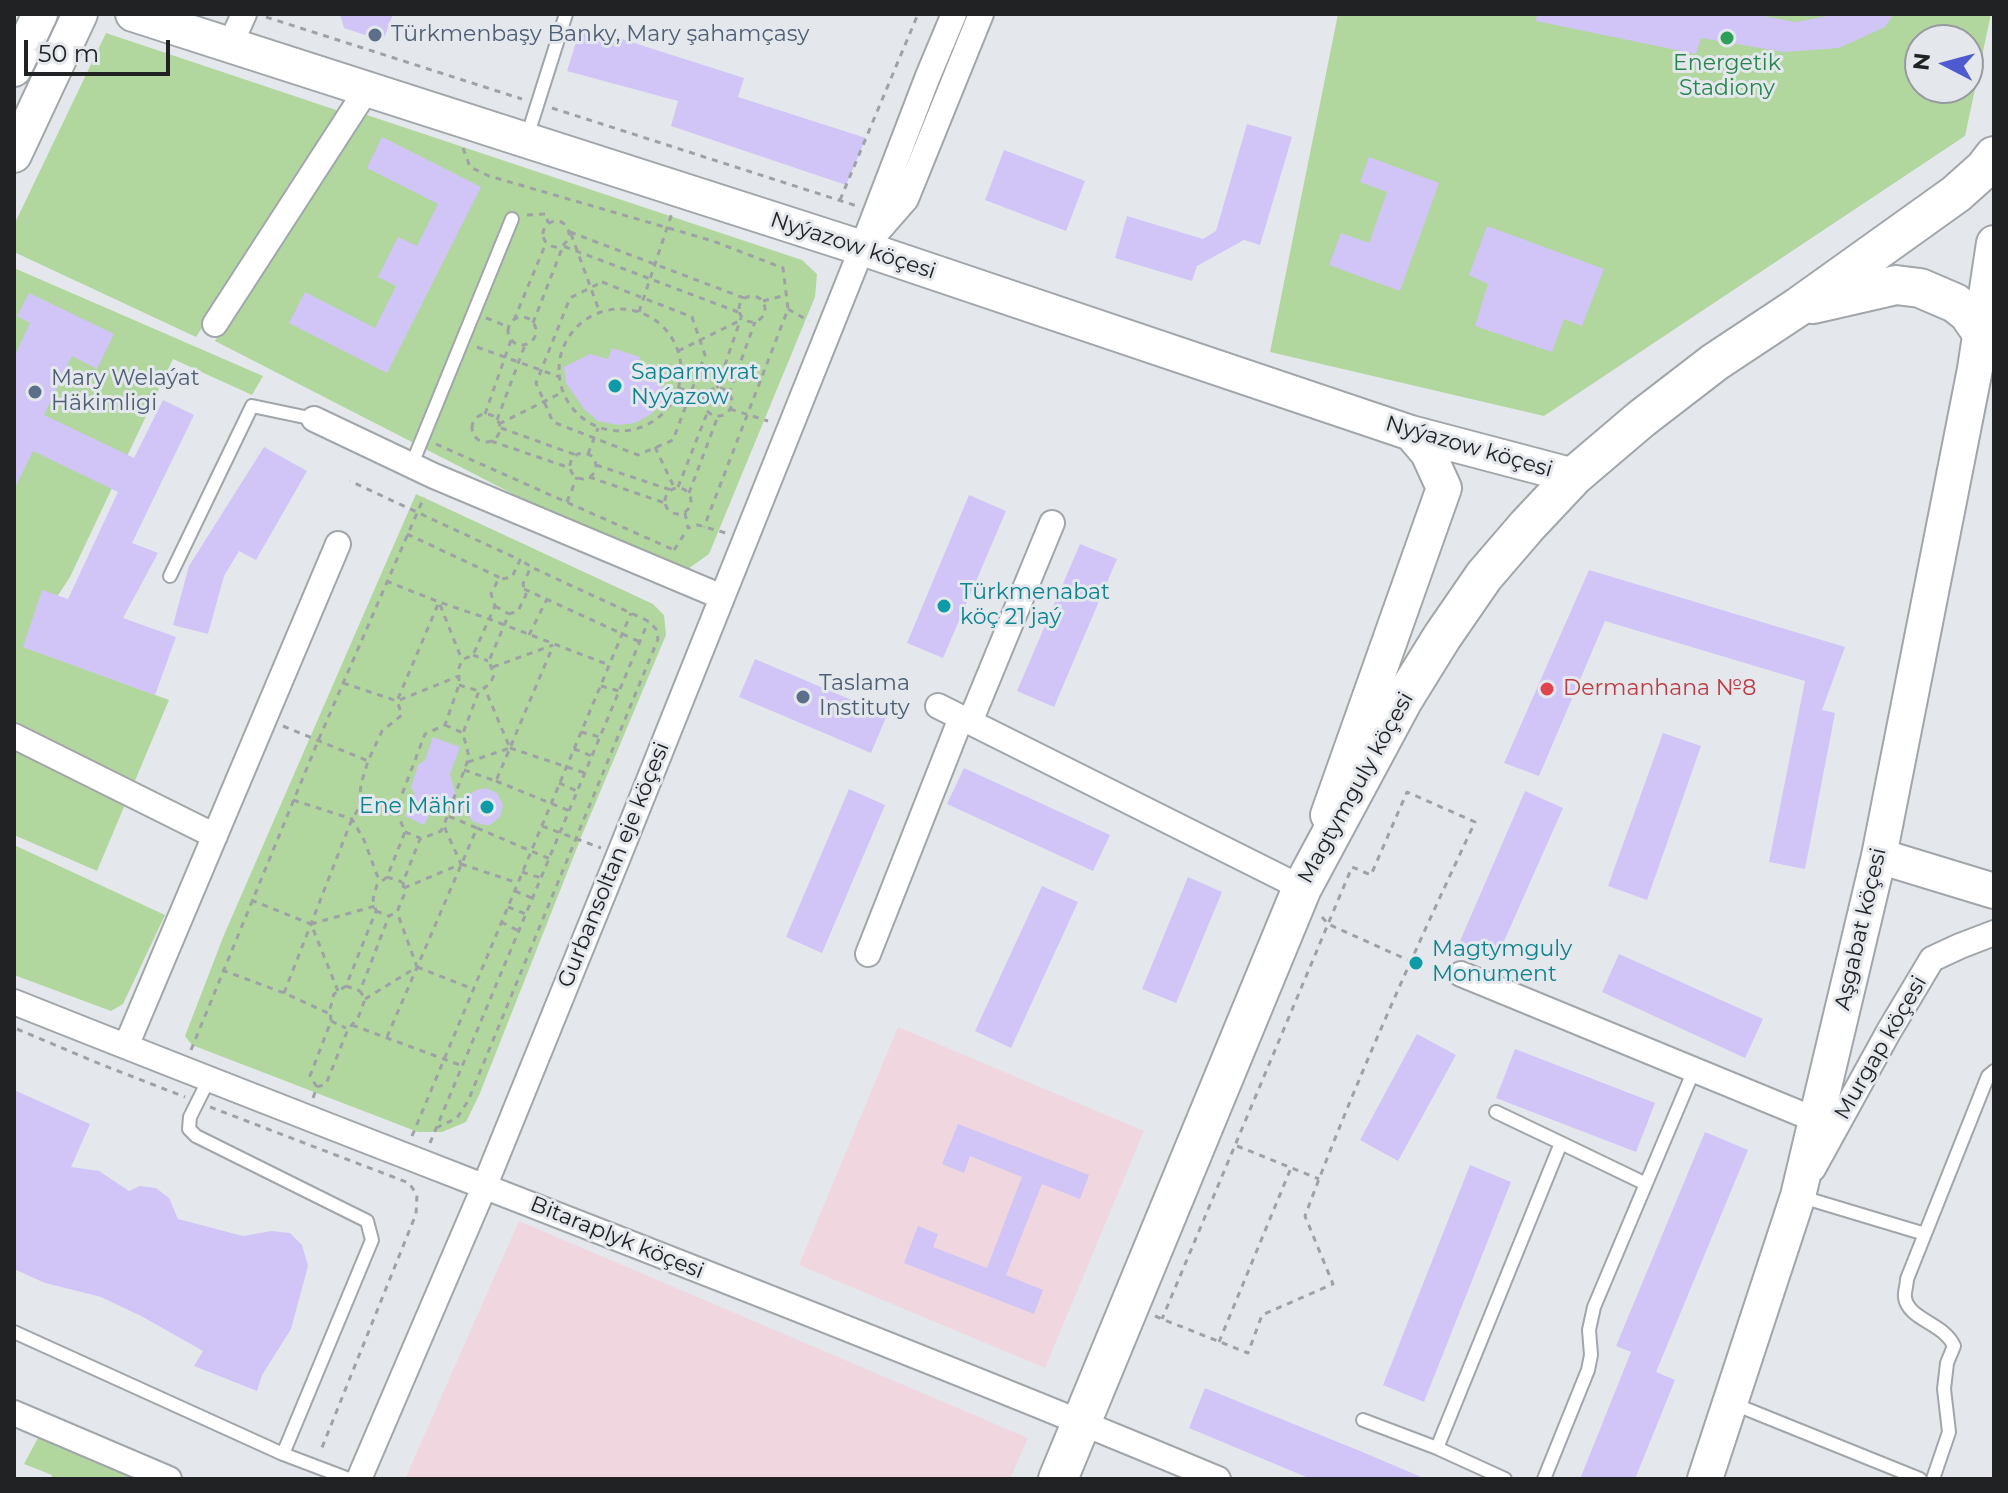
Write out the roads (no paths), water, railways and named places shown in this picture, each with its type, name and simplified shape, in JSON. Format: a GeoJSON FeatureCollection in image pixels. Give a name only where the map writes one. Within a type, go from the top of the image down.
{"type":"FeatureCollection","features":[{"type":"Feature","properties":{"kind":"main road","name":"Magtymguly köçesi"},"geometry":{"type":"LineString","coordinates":[[1058,1479],[1081,1422],[1146,1312],[1302,888],[1403,700],[1484,576],[1574,476],[1641,419],[1715,362],[1956,194],[1994,156]]}},
{"type":"Feature","properties":{"kind":"main road","name":"Magtymguly köçesi"},"geometry":{"type":"LineString","coordinates":[[1870,255],[1994,196]]}},
{"type":"Feature","properties":{"kind":"main road"},"geometry":{"type":"LineString","coordinates":[[1798,307],[1896,285],[1920,288],[1988,321]]}},
{"type":"Feature","properties":{"kind":"street"},"geometry":{"type":"LineString","coordinates":[[14,69],[40,14]]}},
{"type":"Feature","properties":{"kind":"street"},"geometry":{"type":"LineString","coordinates":[[14,155],[80,14]]}},
{"type":"Feature","properties":{"kind":"street","name":"Nyýazow köçesi"},"geometry":{"type":"LineString","coordinates":[[133,14],[862,248],[1411,433],[1574,476]]}},
{"type":"Feature","properties":{"kind":"street"},"geometry":{"type":"LineString","coordinates":[[230,45],[244,14]]}},
{"type":"Feature","properties":{"kind":"street","name":"Gurbansoltan eje köçesi"},"geometry":{"type":"LineString","coordinates":[[359,1479],[485,1185],[954,14]]}},
{"type":"Feature","properties":{"kind":"street","name":"Gurbansoltan eje köçesi"},"geometry":{"type":"LineString","coordinates":[[862,248],[906,199],[981,14]]}},
{"type":"Feature","properties":{"kind":"street"},"geometry":{"type":"LineString","coordinates":[[215,324],[367,89]]}},
{"type":"Feature","properties":{"kind":"street","name":"Aşgabat köçesi"},"geometry":{"type":"LineString","coordinates":[[1705,1479],[1798,1196],[1879,856],[1975,369],[1988,321],[1994,243]]}},
{"type":"Feature","properties":{"kind":"street"},"geometry":{"type":"LineString","coordinates":[[314,419],[434,476],[722,597]]}},
{"type":"Feature","properties":{"kind":"street"},"geometry":{"type":"LineString","coordinates":[[938,706],[1302,888],[1444,488],[1428,453],[1411,433]]}},
{"type":"Feature","properties":{"kind":"street"},"geometry":{"type":"LineString","coordinates":[[868,954],[1052,523]]}},
{"type":"Feature","properties":{"kind":"street"},"geometry":{"type":"LineString","coordinates":[[126,1046],[338,544]]}},
{"type":"Feature","properties":{"kind":"street"},"geometry":{"type":"LineString","coordinates":[[14,736],[215,836]]}},
{"type":"Feature","properties":{"kind":"street"},"geometry":{"type":"LineString","coordinates":[[1879,856],[1994,891]]}},
{"type":"Feature","properties":{"kind":"street","name":"Murgap köçesi"},"geometry":{"type":"LineString","coordinates":[[1798,1196],[1932,959],[1994,933]]}},
{"type":"Feature","properties":{"kind":"street"},"geometry":{"type":"LineString","coordinates":[[1461,974],[1816,1120]]}},
{"type":"Feature","properties":{"kind":"street","name":"Bitaraplyk köçesi"},"geometry":{"type":"LineString","coordinates":[[14,1002],[1081,1422],[1202,1476]]}},
{"type":"Feature","properties":{"kind":"street"},"geometry":{"type":"LineString","coordinates":[[17,1418],[169,1479]]}},
{"type":"Feature","properties":{"kind":"lane"},"geometry":{"type":"LineString","coordinates":[[526,140],[566,14]]}},
{"type":"Feature","properties":{"kind":"lane"},"geometry":{"type":"LineString","coordinates":[[412,464],[512,219]]}},
{"type":"Feature","properties":{"kind":"lane"},"geometry":{"type":"LineString","coordinates":[[170,576],[252,406],[314,419]]}},
{"type":"Feature","properties":{"kind":"lane"},"geometry":{"type":"LineString","coordinates":[[1544,1479],[1588,1370],[1591,1355],[1589,1330],[1594,1307],[1694,1070]]}},
{"type":"Feature","properties":{"kind":"lane"},"geometry":{"type":"LineString","coordinates":[[1933,1479],[1949,1432],[1944,1389],[1947,1363],[1954,1346],[1950,1336],[1912,1312],[1905,1299],[1907,1279],[1988,1076],[1994,1071]]}},
{"type":"Feature","properties":{"kind":"lane"},"geometry":{"type":"LineString","coordinates":[[209,1079],[190,1117],[189,1129],[196,1136],[367,1221],[372,1240],[283,1454]]}},
{"type":"Feature","properties":{"kind":"lane"},"geometry":{"type":"LineString","coordinates":[[1496,1112],[1646,1184]]}},
{"type":"Feature","properties":{"kind":"lane"},"geometry":{"type":"LineString","coordinates":[[1437,1448],[1561,1143]]}},
{"type":"Feature","properties":{"kind":"lane"},"geometry":{"type":"LineString","coordinates":[[1798,1196],[1925,1234]]}},
{"type":"Feature","properties":{"kind":"lane"},"geometry":{"type":"LineString","coordinates":[[14,1332],[283,1454],[349,1479]]}},
{"type":"Feature","properties":{"kind":"lane"},"geometry":{"type":"LineString","coordinates":[[1731,1403],[1920,1479]]}},
{"type":"Feature","properties":{"kind":"lane"},"geometry":{"type":"LineString","coordinates":[[1363,1420],[1437,1448],[1505,1479]]}},
{"type":"Feature","properties":{"kind":"place","name":"Türkmenbaşy Banky, Mary şahamçasy"},"geometry":{"type":"Point","coordinates":[375,35]}},
{"type":"Feature","properties":{"kind":"place","name":"Energetik Stadiony"},"geometry":{"type":"Point","coordinates":[1727,38]}},
{"type":"Feature","properties":{"kind":"place","name":"Saparmyrat Nyýazow"},"geometry":{"type":"Point","coordinates":[615,386]}},
{"type":"Feature","properties":{"kind":"place","name":"Mary Welaýat Häkimligi"},"geometry":{"type":"Point","coordinates":[35,392]}},
{"type":"Feature","properties":{"kind":"place","name":"Türkmenabat köç 21 jaý"},"geometry":{"type":"Point","coordinates":[944,606]}},
{"type":"Feature","properties":{"kind":"place","name":"Dermanhana №8"},"geometry":{"type":"Point","coordinates":[1547,689]}},
{"type":"Feature","properties":{"kind":"place","name":"Taslama Instituty"},"geometry":{"type":"Point","coordinates":[803,697]}},
{"type":"Feature","properties":{"kind":"place","name":"Ene Mähri"},"geometry":{"type":"Point","coordinates":[487,807]}},
{"type":"Feature","properties":{"kind":"place","name":"Magtymguly Monument"},"geometry":{"type":"Point","coordinates":[1416,963]}}]}
